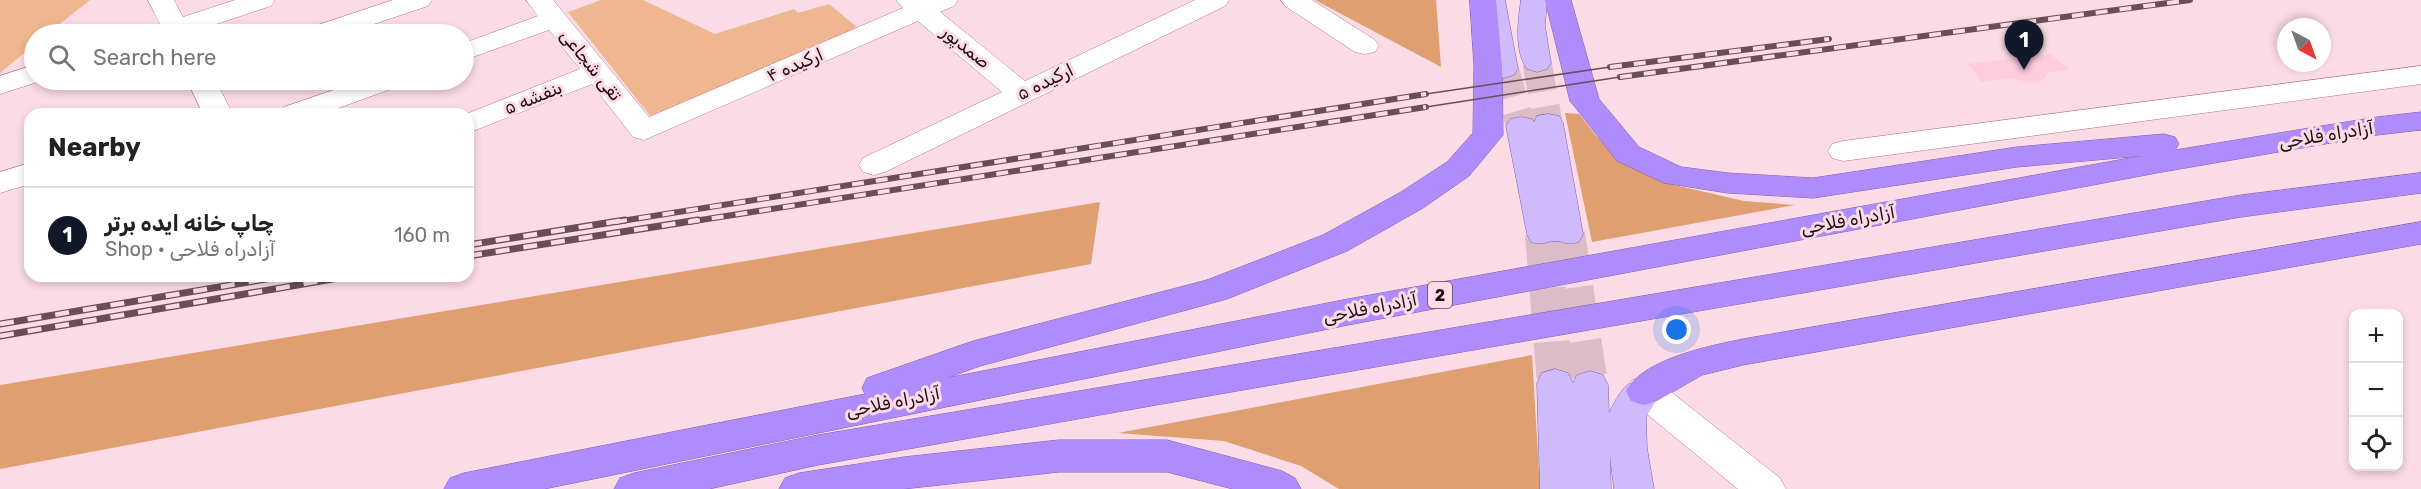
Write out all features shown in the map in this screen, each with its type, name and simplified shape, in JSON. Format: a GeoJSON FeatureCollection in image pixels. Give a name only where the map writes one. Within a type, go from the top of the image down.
{"type":"FeatureCollection","features":[{"type":"Feature","properties":{"kind":"highway"},"geometry":{"type":"LineString","coordinates":[[777,425],[973,354],[1215,290],[1335,243],[1412,200],[1458,169],[1488,135],[1488,66],[1483,0]]}},
{"type":"Feature","properties":{"kind":"highway"},"geometry":{"type":"LineString","coordinates":[[1558,0],[1585,101],[1628,154],[1675,176],[1728,183],[1813,188],[2017,157],[2152,144],[2250,147]]}},
{"type":"Feature","properties":{"kind":"highway","name":"آزادراه فلاحی"},"geometry":{"type":"LineString","coordinates":[[464,489],[1359,309],[2250,147],[2377,126],[2421,122]]}},
{"type":"Feature","properties":{"kind":"highway","name":"آزادراه فلاحی"},"geometry":{"type":"LineString","coordinates":[[634,489],[818,450],[1185,386],[2241,206],[2421,183]]}},
{"type":"Feature","properties":{"kind":"highway"},"geometry":{"type":"LineString","coordinates":[[1644,391],[1666,376],[1692,363],[1743,352],[2421,233]]}},
{"type":"Feature","properties":{"kind":"highway"},"geometry":{"type":"LineString","coordinates":[[799,489],[904,473],[1047,458],[1113,456],[1167,456],[1268,482],[1281,489]]}},
{"type":"Feature","properties":{"kind":"main road"},"geometry":{"type":"LineString","coordinates":[[1492,0],[1504,69]]}},
{"type":"Feature","properties":{"kind":"main road"},"geometry":{"type":"LineString","coordinates":[[1534,0],[1530,26],[1537,63]]}},
{"type":"Feature","properties":{"kind":"main road"},"geometry":{"type":"LineString","coordinates":[[1535,125],[1555,234]]}},
{"type":"Feature","properties":{"kind":"main road"},"geometry":{"type":"LineString","coordinates":[[1560,489],[1572,384],[1591,489]]}},
{"type":"Feature","properties":{"kind":"main road"},"geometry":{"type":"LineString","coordinates":[[1634,489],[1628,448],[1627,414],[1644,391]]}},
{"type":"Feature","properties":{"kind":"street"},"geometry":{"type":"LineString","coordinates":[[161,0],[168,24]]}},
{"type":"Feature","properties":{"kind":"street"},"geometry":{"type":"LineString","coordinates":[[196,24],[262,0]]}},
{"type":"Feature","properties":{"kind":"street"},"geometry":{"type":"LineString","coordinates":[[349,24],[419,0]]}},
{"type":"Feature","properties":{"kind":"street","name":"ارکیده ۵"},"geometry":{"type":"LineString","coordinates":[[874,165],[1216,0]]}},
{"type":"Feature","properties":{"kind":"street"},"geometry":{"type":"LineString","coordinates":[[1294,0],[1365,45]]}},
{"type":"Feature","properties":{"kind":"street","name":"صمدپور"},"geometry":{"type":"LineString","coordinates":[[925,3],[1022,93]]}},
{"type":"Feature","properties":{"kind":"street","name":"ارکیده ۴"},"geometry":{"type":"LineString","coordinates":[[644,130],[925,3]]}},
{"type":"Feature","properties":{"kind":"street"},"geometry":{"type":"LineString","coordinates":[[474,47],[547,10]]}},
{"type":"Feature","properties":{"kind":"street","name":"تقی شجاعی"},"geometry":{"type":"LineString","coordinates":[[547,10],[644,130]]}},
{"type":"Feature","properties":{"kind":"street","name":"بنفشه ۵"},"geometry":{"type":"LineString","coordinates":[[474,122],[597,72]]}},
{"type":"Feature","properties":{"kind":"street"},"geometry":{"type":"LineString","coordinates":[[1844,151],[2421,75]]}},
{"type":"Feature","properties":{"kind":"street"},"geometry":{"type":"LineString","coordinates":[[0,86],[24,78]]}},
{"type":"Feature","properties":{"kind":"street"},"geometry":{"type":"LineString","coordinates":[[204,90],[209,108]]}},
{"type":"Feature","properties":{"kind":"street"},"geometry":{"type":"LineString","coordinates":[[311,108],[361,90]]}},
{"type":"Feature","properties":{"kind":"street"},"geometry":{"type":"LineString","coordinates":[[0,183],[24,175]]}},
{"type":"Feature","properties":{"kind":"street"},"geometry":{"type":"LineString","coordinates":[[1644,391],[1766,489]]}},
{"type":"Feature","properties":{"kind":"shaded area"},"geometry":{"type":"Polygon","coordinates":[[[0,0],[90,0],[60,24],[24,24],[24,53],[0,73],[0,0]]]}},
{"type":"Feature","properties":{"kind":"shaded area"},"geometry":{"type":"Polygon","coordinates":[[[601,0],[643,0],[715,34],[794,9],[798,13],[829,4],[858,28],[651,117],[568,12],[601,0]]]}},
{"type":"Feature","properties":{"kind":"shaded area"},"geometry":{"type":"Polygon","coordinates":[[[1315,0],[1436,0],[1441,67],[1315,0]]]}},
{"type":"Feature","properties":{"kind":"shaded area"},"geometry":{"type":"Polygon","coordinates":[[[2050,54],[2070,69],[2048,73],[2042,81],[2030,83],[2011,78],[1982,82],[1968,64],[2050,54]]]}},
{"type":"Feature","properties":{"kind":"shaded area"},"geometry":{"type":"Polygon","coordinates":[[[1565,113],[1579,114],[1597,137],[1632,166],[1670,184],[1744,201],[1795,205],[1592,242],[1565,113]]]}},
{"type":"Feature","properties":{"kind":"shaded area"},"geometry":{"type":"Polygon","coordinates":[[[1100,202],[1091,264],[0,469],[0,385],[1100,202]]]}},
{"type":"Feature","properties":{"kind":"shaded area"},"geometry":{"type":"Polygon","coordinates":[[[1532,355],[1540,489],[1339,489],[1301,466],[1224,441],[1118,433],[1532,355]]]}},
{"type":"Feature","properties":{"kind":"tunnel"},"geometry":{"type":"LineString","coordinates":[[1537,63],[1548,123]]}},
{"type":"Feature","properties":{"kind":"tunnel"},"geometry":{"type":"LineString","coordinates":[[1504,69],[1521,126]]}},
{"type":"Feature","properties":{"kind":"tunnel"},"geometry":{"type":"LineString","coordinates":[[1543,234],[1555,383]]}},
{"type":"Feature","properties":{"kind":"tunnel"},"geometry":{"type":"LineString","coordinates":[[1567,234],[1590,385]]}},
{"type":"Feature","properties":{"kind":"tram line"},"geometry":{"type":"LineString","coordinates":[[1426,94],[1610,67]]}},
{"type":"Feature","properties":{"kind":"tram line"},"geometry":{"type":"LineString","coordinates":[[1426,107],[1620,77]]}},
{"type":"Feature","properties":{"kind":"railway"},"geometry":{"type":"LineString","coordinates":[[1620,77],[2190,0]]}},
{"type":"Feature","properties":{"kind":"railway"},"geometry":{"type":"LineString","coordinates":[[1610,67],[1829,39]]}},
{"type":"Feature","properties":{"kind":"railway"},"geometry":{"type":"LineString","coordinates":[[615,222],[1426,94]]}},
{"type":"Feature","properties":{"kind":"railway"},"geometry":{"type":"LineString","coordinates":[[688,222],[1426,107]]}},
{"type":"Feature","properties":{"kind":"railway"},"geometry":{"type":"LineString","coordinates":[[474,244],[625,220]]}},
{"type":"Feature","properties":{"kind":"railway"},"geometry":{"type":"LineString","coordinates":[[474,255],[698,220]]}},
{"type":"Feature","properties":{"kind":"railway"},"geometry":{"type":"LineString","coordinates":[[0,324],[248,282]]}},
{"type":"Feature","properties":{"kind":"railway"},"geometry":{"type":"LineString","coordinates":[[0,336],[315,282]]}},
{"type":"Feature","properties":{"kind":"place","name":"چاپ خانه ایده برتر"},"geometry":{"type":"Point","coordinates":[2024,70]}}]}
